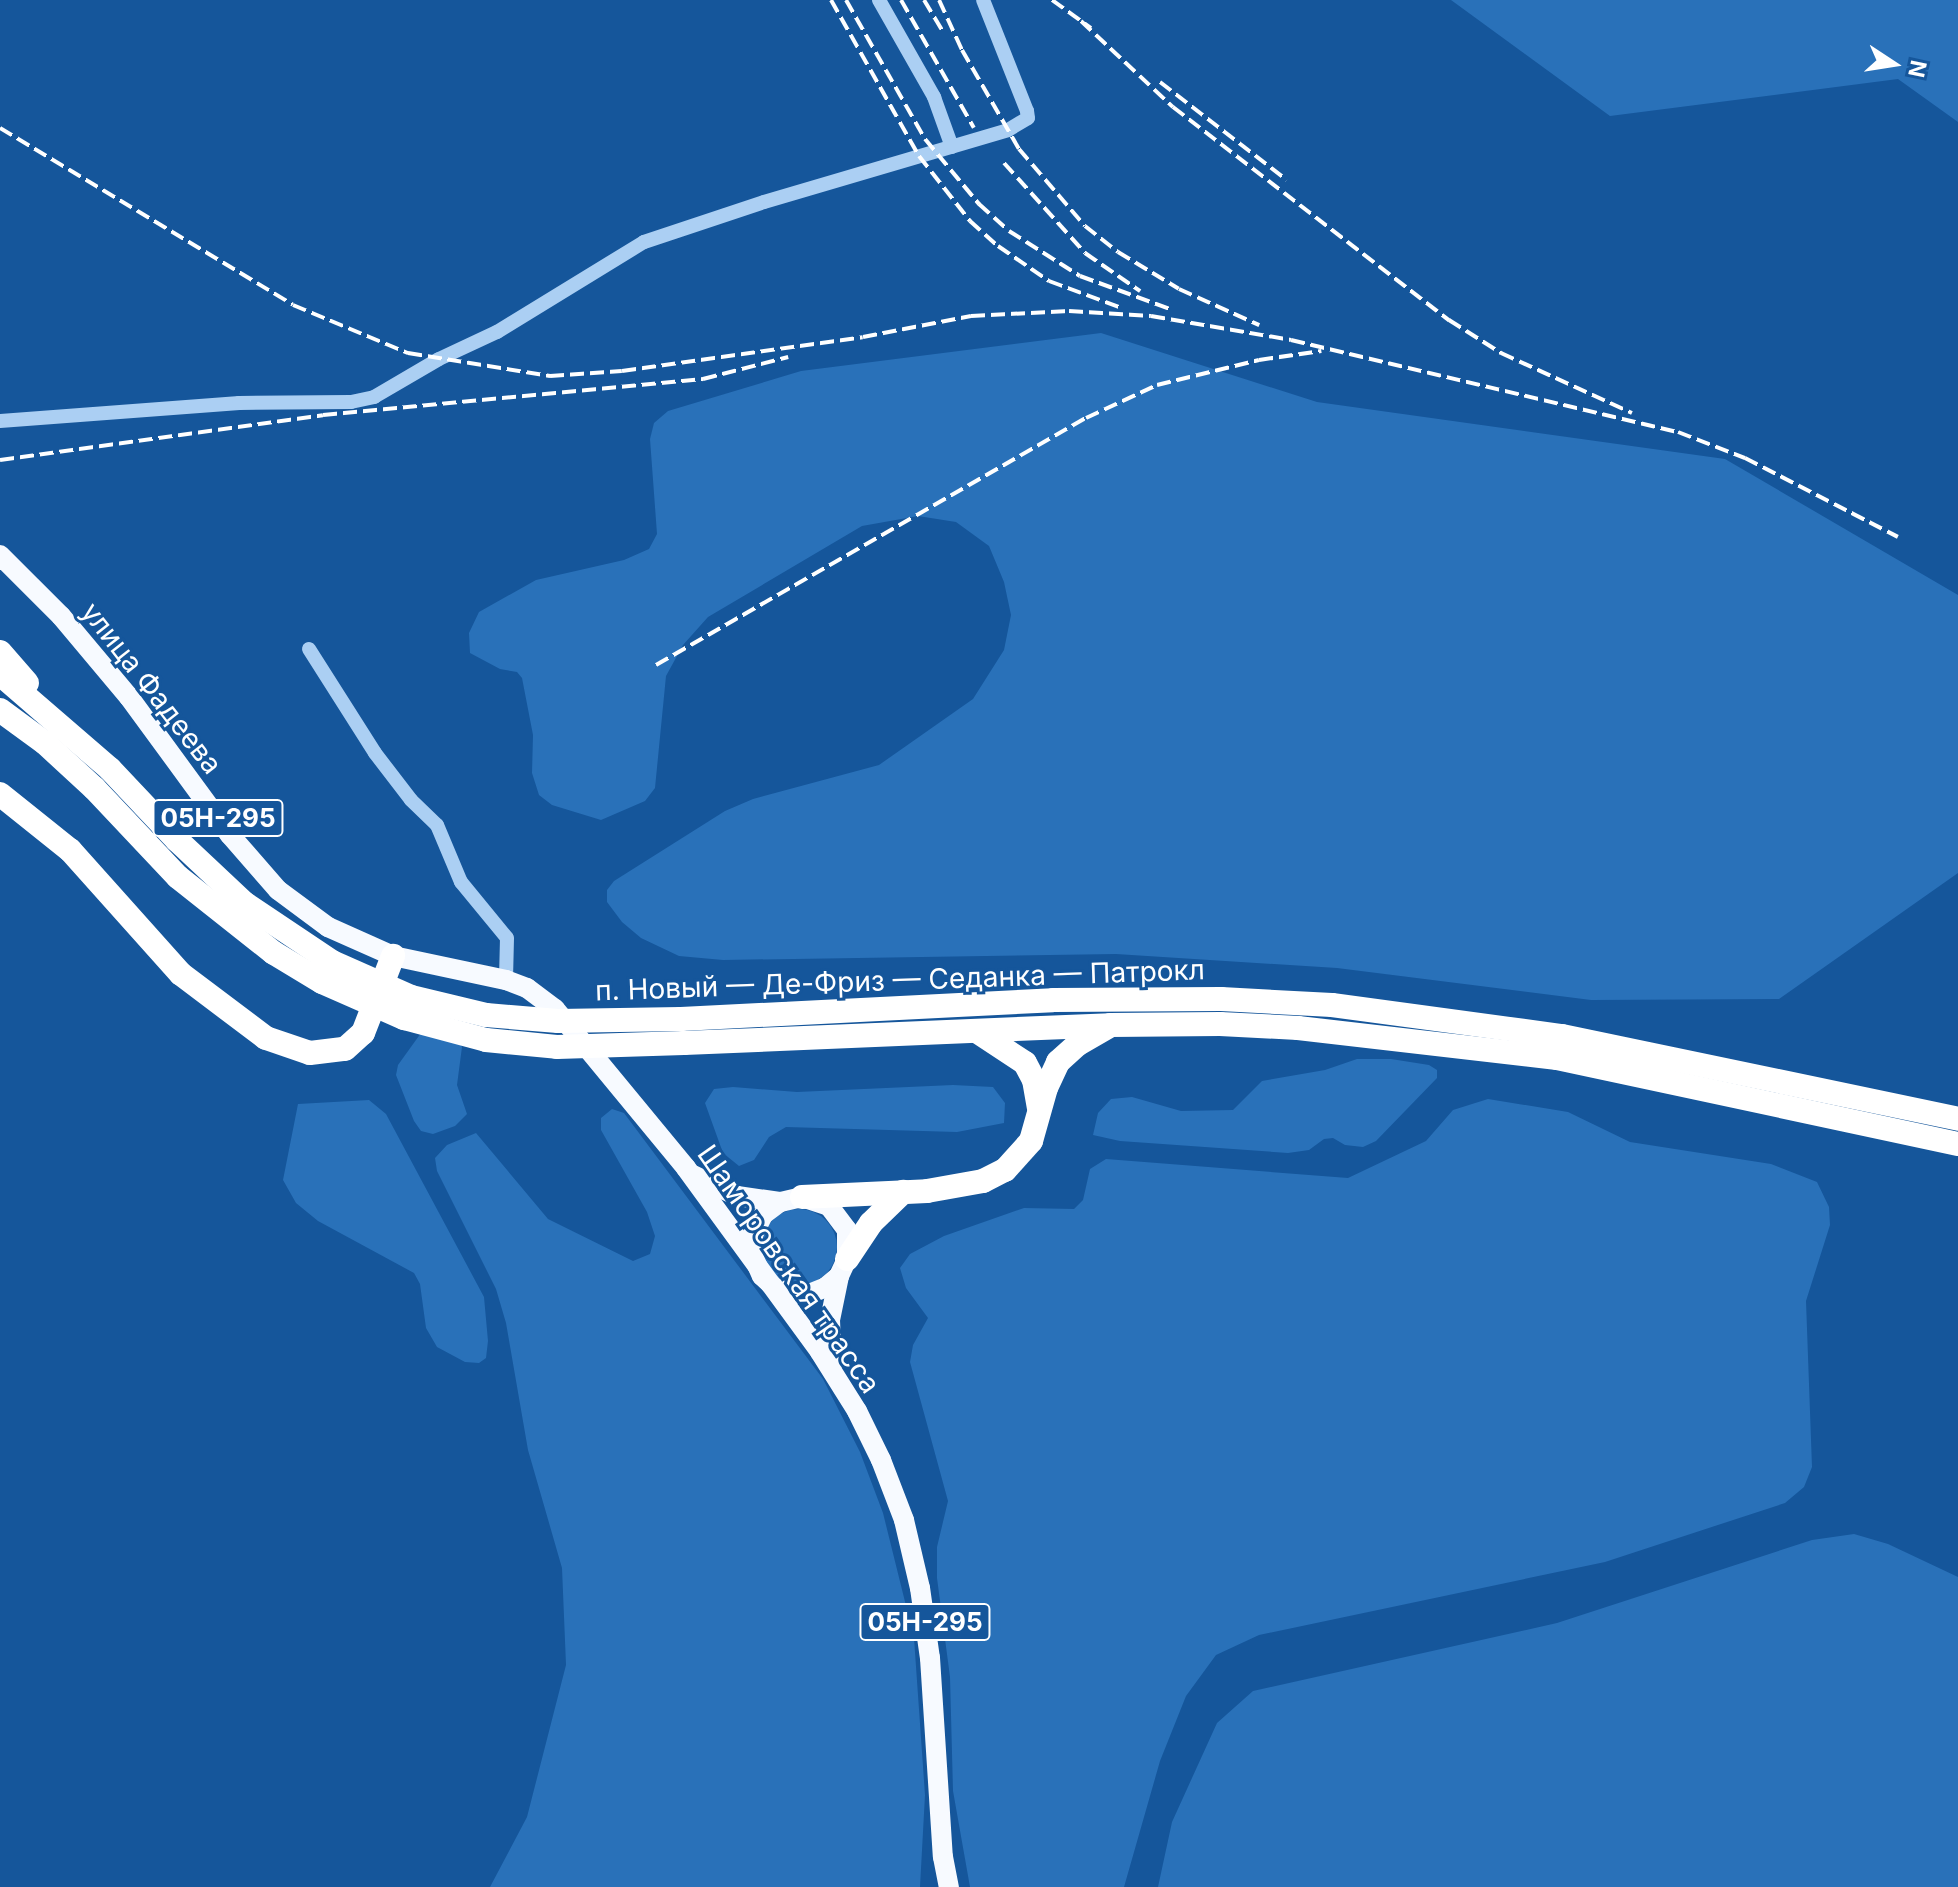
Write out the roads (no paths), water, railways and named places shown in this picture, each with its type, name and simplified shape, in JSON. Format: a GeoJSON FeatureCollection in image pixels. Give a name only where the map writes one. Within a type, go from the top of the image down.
{"type":"FeatureCollection","features":[{"type":"Feature","properties":{"kind":"highway"},"geometry":{"type":"LineString","coordinates":[[0,652],[23,676],[34,700]]}},
{"type":"Feature","properties":{"kind":"highway","name":"п. Новый — Де-Фриз — Седанка — Патрокл"},"geometry":{"type":"LineString","coordinates":[[0,674],[34,700],[110,769],[177,840],[244,903],[327,972]]}},
{"type":"Feature","properties":{"kind":"highway","name":"п. Новый — Де-Фриз — Седанка — Патрокл"},"geometry":{"type":"LineString","coordinates":[[0,710],[45,743],[94,788],[189,886],[274,953],[411,997],[486,1015],[682,1031],[978,1032],[1110,1025],[1220,1024],[1298,1028],[1557,1058],[1958,1144]]}},
{"type":"Feature","properties":{"kind":"highway"},"geometry":{"type":"LineString","coordinates":[[0,794],[70,850],[181,974],[266,1038],[310,1053],[345,1049],[363,1033],[393,956]]}},
{"type":"Feature","properties":{"kind":"highway","name":"п. Новый — Де-Фриз — Седанка — Патрокл"},"geometry":{"type":"LineString","coordinates":[[682,1031],[1053,1000],[1221,999],[1332,1005],[1562,1036],[1958,1119]]}},
{"type":"Feature","properties":{"kind":"highway"},"geometry":{"type":"LineString","coordinates":[[791,1200],[903,1192],[983,1181],[1005,1170],[1025,1150],[1058,1062],[1078,1044],[1110,1025]]}},
{"type":"Feature","properties":{"kind":"highway"},"geometry":{"type":"LineString","coordinates":[[978,1032],[1025,1063],[1038,1091],[1039,1113]]}},
{"type":"Feature","properties":{"kind":"highway","name":"05Н-295"},"geometry":{"type":"LineString","coordinates":[[843,1267],[871,1223],[903,1192]]}},
{"type":"Feature","properties":{"kind":"main road","name":"улица Фадеева"},"geometry":{"type":"LineString","coordinates":[[0,555],[61,616],[129,697],[230,835],[278,890],[328,927],[393,956],[506,980]]}},
{"type":"Feature","properties":{"kind":"main road","name":"Шаморовская трасса"},"geometry":{"type":"LineString","coordinates":[[506,980],[527,988],[575,1031],[686,1168],[833,1374],[881,1460],[904,1520],[920,1588],[930,1658],[943,1857],[949,1887]]}},
{"type":"Feature","properties":{"kind":"main road","name":"05Н-295"},"geometry":{"type":"LineString","coordinates":[[686,1168],[698,1180],[726,1192],[829,1206],[840,1217],[847,1230],[843,1267],[830,1320],[833,1374]]}},
{"type":"Feature","properties":{"kind":"main road","name":"05Н-295"},"geometry":{"type":"LineString","coordinates":[[791,1200],[763,1215],[753,1235],[753,1256],[762,1276],[775,1288],[792,1294],[809,1294],[826,1287],[843,1267]]}},
{"type":"Feature","properties":{"kind":"street"},"geometry":{"type":"LineString","coordinates":[[879,0],[934,97],[952,147]]}},
{"type":"Feature","properties":{"kind":"street"},"geometry":{"type":"LineString","coordinates":[[0,421],[239,403],[351,402],[374,397],[439,359],[497,332],[644,242],[764,202],[1008,130],[1028,118],[1025,99],[983,0]]}},
{"type":"Feature","properties":{"kind":"street"},"geometry":{"type":"LineString","coordinates":[[309,649],[375,753],[411,800],[437,825],[461,882],[507,938],[506,980]]}},
{"type":"Feature","properties":{"kind":"railway"},"geometry":{"type":"LineString","coordinates":[[831,0],[919,156],[970,221],[998,246],[1049,281],[1119,307]]}},
{"type":"Feature","properties":{"kind":"railway"},"geometry":{"type":"LineString","coordinates":[[846,0],[925,139],[979,204],[1009,231],[1080,276],[1173,310]]}},
{"type":"Feature","properties":{"kind":"railway"},"geometry":{"type":"LineString","coordinates":[[901,0],[974,128]]}},
{"type":"Feature","properties":{"kind":"railway"},"geometry":{"type":"LineString","coordinates":[[924,0],[944,33]]}},
{"type":"Feature","properties":{"kind":"railway"},"geometry":{"type":"LineString","coordinates":[[939,0],[962,50],[1019,149],[1085,226],[1118,252],[1179,289],[1259,325]]}},
{"type":"Feature","properties":{"kind":"railway"},"geometry":{"type":"LineString","coordinates":[[1052,0],[1091,28]]}},
{"type":"Feature","properties":{"kind":"railway"},"geometry":{"type":"LineString","coordinates":[[1081,21],[1173,107],[1449,320],[1501,353],[1632,413]]}},
{"type":"Feature","properties":{"kind":"railway"},"geometry":{"type":"LineString","coordinates":[[1160,82],[1287,180]]}},
{"type":"Feature","properties":{"kind":"railway"},"geometry":{"type":"LineString","coordinates":[[0,128],[293,305],[408,353],[550,376],[622,371],[863,337],[971,316],[1069,311],[1151,316],[1291,340],[1678,432],[1745,458],[1898,537]]}},
{"type":"Feature","properties":{"kind":"railway"},"geometry":{"type":"LineString","coordinates":[[1004,163],[1085,253],[1140,291]]}},
{"type":"Feature","properties":{"kind":"railway"},"geometry":{"type":"LineString","coordinates":[[656,665],[1086,418],[1157,385],[1259,360],[1321,351]]}},
{"type":"Feature","properties":{"kind":"railway"},"geometry":{"type":"LineString","coordinates":[[0,460],[323,415],[703,379],[788,357]]}}]}
